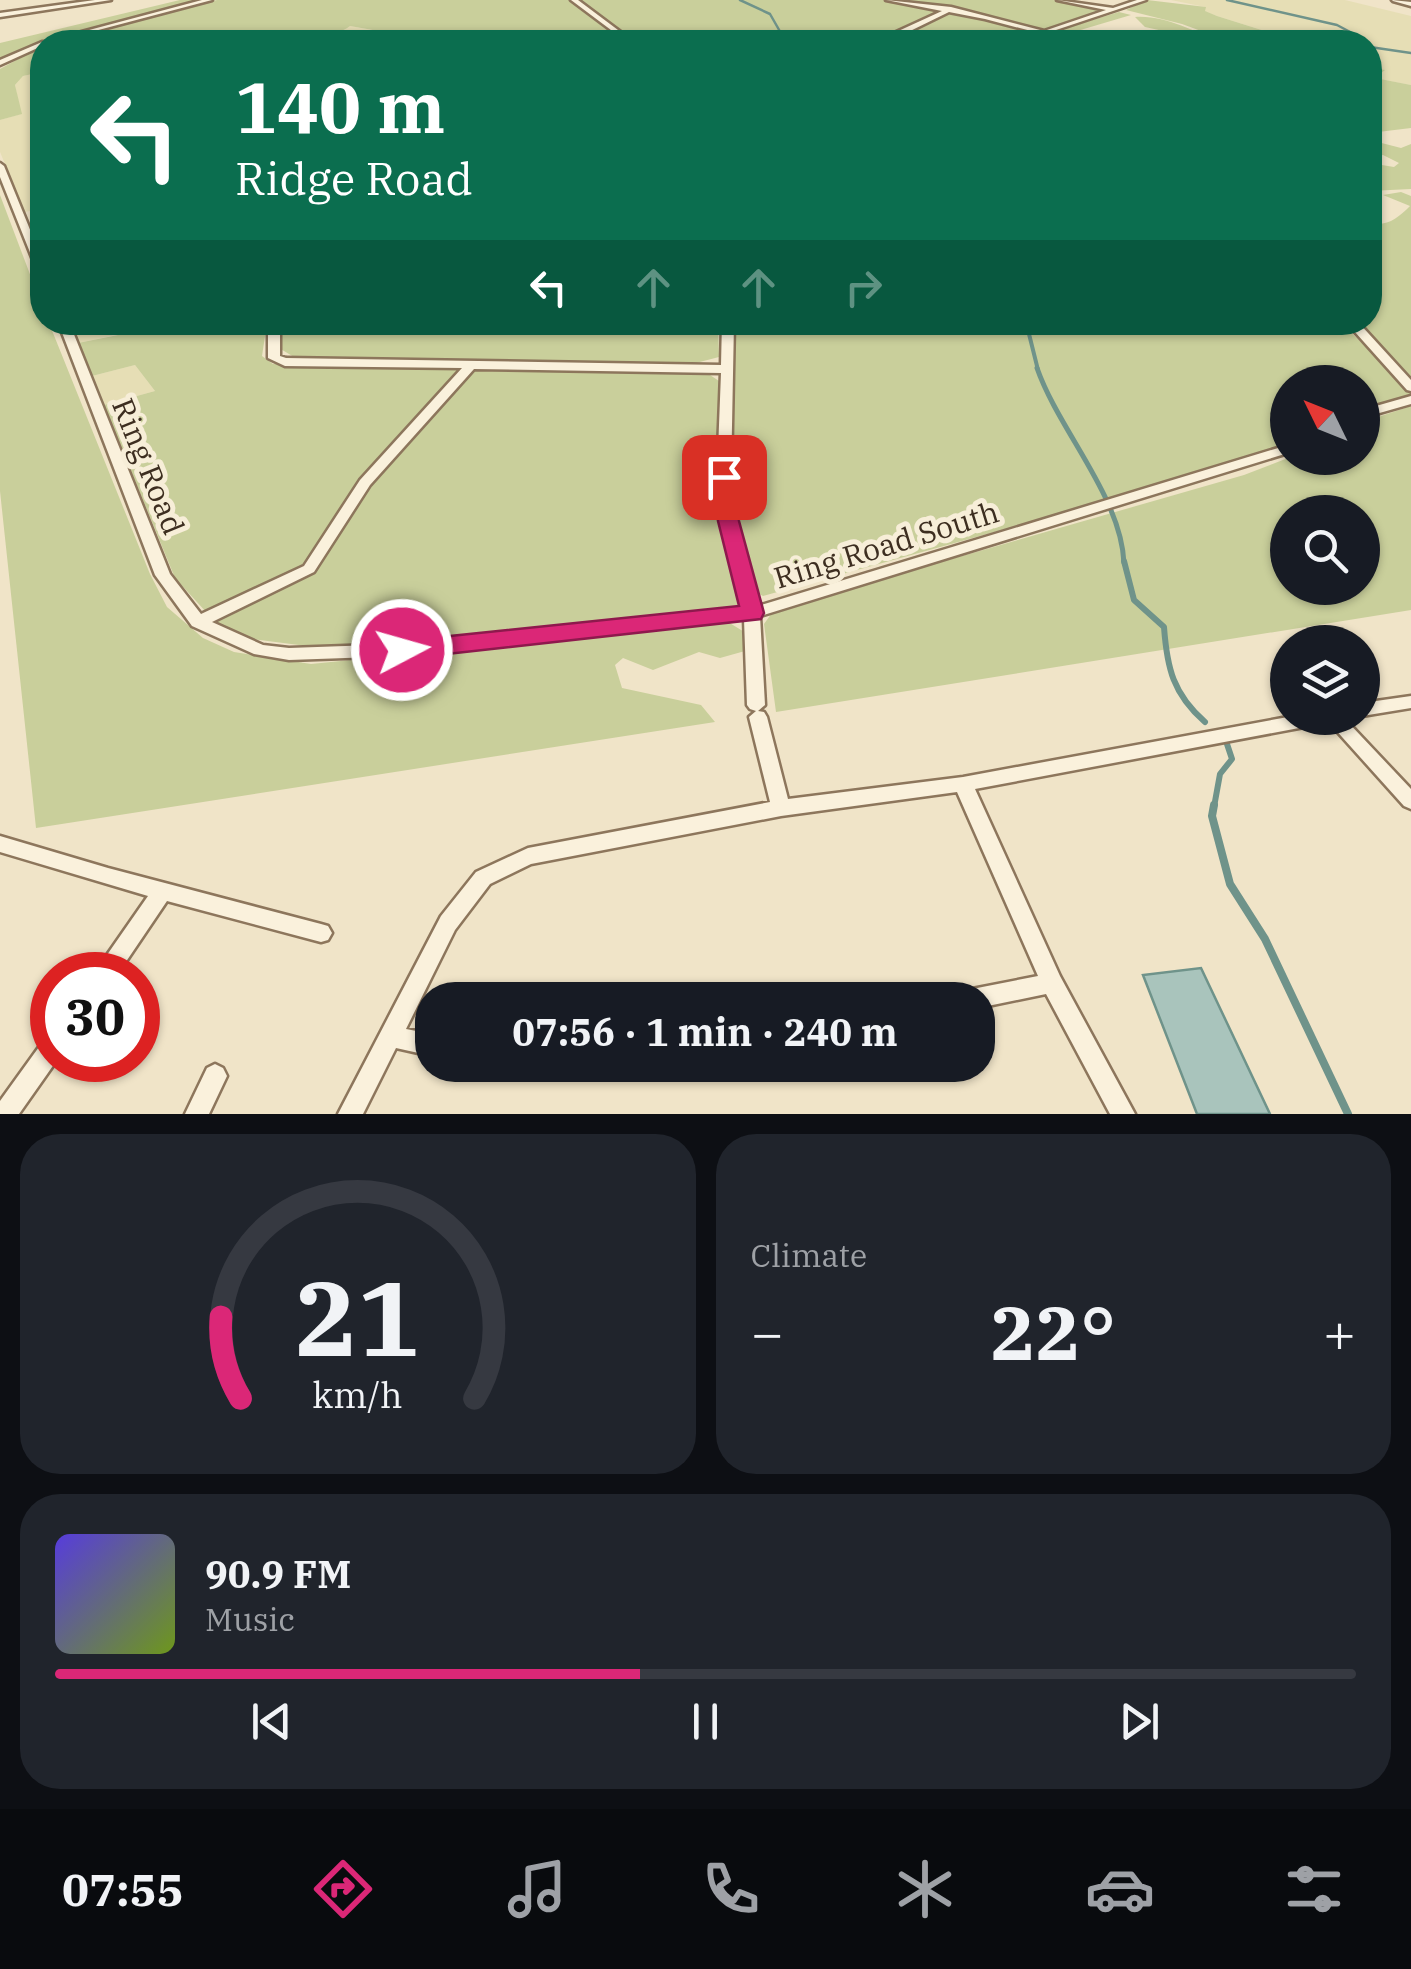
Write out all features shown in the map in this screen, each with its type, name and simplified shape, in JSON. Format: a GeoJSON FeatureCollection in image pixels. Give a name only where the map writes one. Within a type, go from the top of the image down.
{"type":"FeatureCollection","features":[{"type":"Feature","properties":{"kind":"street"},"geometry":{"type":"LineString","coordinates":[[0,15],[41,0]]}},
{"type":"Feature","properties":{"kind":"street"},"geometry":{"type":"LineString","coordinates":[[0,15],[108,0]]}},
{"type":"Feature","properties":{"kind":"street"},"geometry":{"type":"LineString","coordinates":[[95,30],[210,0]]}},
{"type":"Feature","properties":{"kind":"street"},"geometry":{"type":"LineString","coordinates":[[574,0],[615,30]]}},
{"type":"Feature","properties":{"kind":"street"},"geometry":{"type":"LineString","coordinates":[[889,0],[1035,30]]}},
{"type":"Feature","properties":{"kind":"street"},"geometry":{"type":"LineString","coordinates":[[1060,0],[1116,10]]}},
{"type":"Feature","properties":{"kind":"street"},"geometry":{"type":"LineString","coordinates":[[1051,30],[1143,0]]}},
{"type":"Feature","properties":{"kind":"street"},"geometry":{"type":"LineString","coordinates":[[1395,0],[1411,4]]}},
{"type":"Feature","properties":{"kind":"street"},"geometry":{"type":"LineString","coordinates":[[907,30],[950,10]]}},
{"type":"Feature","properties":{"kind":"street"},"geometry":{"type":"LineString","coordinates":[[0,64],[30,50]]}},
{"type":"Feature","properties":{"kind":"street"},"geometry":{"type":"LineString","coordinates":[[2,170],[30,240]]}},
{"type":"Feature","properties":{"kind":"street","name":"Ring Road"},"geometry":{"type":"LineString","coordinates":[[68,335],[162,575],[198,622]]}},
{"type":"Feature","properties":{"kind":"street"},"geometry":{"type":"LineString","coordinates":[[273,335],[274,358],[284,362],[724,368]]}},
{"type":"Feature","properties":{"kind":"street"},"geometry":{"type":"LineString","coordinates":[[727,335],[724,368],[728,521],[752,613],[757,711],[781,808]]}},
{"type":"Feature","properties":{"kind":"street"},"geometry":{"type":"LineString","coordinates":[[1363,335],[1411,387]]}},
{"type":"Feature","properties":{"kind":"street"},"geometry":{"type":"LineString","coordinates":[[198,622],[314,564],[365,483],[472,364]]}},
{"type":"Feature","properties":{"kind":"street"},"geometry":{"type":"LineString","coordinates":[[1380,409],[1411,400]]}},
{"type":"Feature","properties":{"kind":"street","name":"Ring Road South"},"geometry":{"type":"LineString","coordinates":[[198,622],[260,650],[322,655],[752,613],[1270,455]]}},
{"type":"Feature","properties":{"kind":"street"},"geometry":{"type":"LineString","coordinates":[[1380,707],[1411,702]]}},
{"type":"Feature","properties":{"kind":"street"},"geometry":{"type":"LineString","coordinates":[[350,1114],[448,924],[483,878],[528,856],[781,808],[963,784],[1270,726]]}},
{"type":"Feature","properties":{"kind":"street"},"geometry":{"type":"LineString","coordinates":[[1350,735],[1411,801]]}},
{"type":"Feature","properties":{"kind":"street"},"geometry":{"type":"LineString","coordinates":[[963,784],[1052,983],[1123,1114]]}},
{"type":"Feature","properties":{"kind":"street"},"geometry":{"type":"LineString","coordinates":[[0,844],[321,933]]}},
{"type":"Feature","properties":{"kind":"street"},"geometry":{"type":"LineString","coordinates":[[120,952],[163,891]]}},
{"type":"Feature","properties":{"kind":"street"},"geometry":{"type":"LineString","coordinates":[[995,994],[1052,983]]}},
{"type":"Feature","properties":{"kind":"street"},"geometry":{"type":"LineString","coordinates":[[389,1036],[415,1041]]}},
{"type":"Feature","properties":{"kind":"street"},"geometry":{"type":"LineString","coordinates":[[197,1114],[215,1076]]}},
{"type":"Feature","properties":{"kind":"street"},"geometry":{"type":"LineString","coordinates":[[6,1114],[30,1080]]}},
{"type":"Feature","properties":{"kind":"shaded area"},"geometry":{"type":"Polygon","coordinates":[[[1171,0],[1345,0],[1411,16],[1411,85],[1382,80],[1382,30],[1262,30],[1204,11],[1205,7],[1171,0]]]}},
{"type":"Feature","properties":{"kind":"shaded area"},"geometry":{"type":"Polygon","coordinates":[[[350,26],[373,30],[327,30],[350,26]]]}},
{"type":"Feature","properties":{"kind":"shaded area"},"geometry":{"type":"Polygon","coordinates":[[[30,75],[30,211],[25,212],[0,152],[0,120],[21,114],[15,85],[30,75]]]}},
{"type":"Feature","properties":{"kind":"shaded area"},"geometry":{"type":"Polygon","coordinates":[[[75,335],[116,335],[78,343],[75,335]]]}},
{"type":"Feature","properties":{"kind":"shaded area"},"geometry":{"type":"Polygon","coordinates":[[[135,365],[155,391],[104,405],[92,376],[135,365]]]}},
{"type":"Feature","properties":{"kind":"green space"},"geometry":{"type":"Polygon","coordinates":[[[180,0],[207,0],[88,30],[54,30],[180,0]]]}},
{"type":"Feature","properties":{"kind":"green space"},"geometry":{"type":"Polygon","coordinates":[[[217,0],[569,0],[608,30],[373,30],[350,26],[343,30],[98,30],[217,0]]]}},
{"type":"Feature","properties":{"kind":"green space"},"geometry":{"type":"Polygon","coordinates":[[[579,0],[883,0],[945,10],[901,30],[619,30],[579,0]]]}},
{"type":"Feature","properties":{"kind":"green space"},"geometry":{"type":"Polygon","coordinates":[[[895,0],[1053,0],[1110,11],[1041,30],[972,12],[895,0]]]}},
{"type":"Feature","properties":{"kind":"green space"},"geometry":{"type":"Polygon","coordinates":[[[1147,0],[1206,7],[1205,11],[1217,16],[1262,30],[1198,30],[1126,10],[1147,0]]]}},
{"type":"Feature","properties":{"kind":"green space"},"geometry":{"type":"Polygon","coordinates":[[[950,12],[1025,30],[911,30],[950,12]]]}},
{"type":"Feature","properties":{"kind":"green space"},"geometry":{"type":"Polygon","coordinates":[[[1119,12],[1131,15],[1080,30],[1059,30],[1119,12]]]}},
{"type":"Feature","properties":{"kind":"green space"},"geometry":{"type":"Polygon","coordinates":[[[1135,17],[1157,19],[1191,30],[1145,27],[1135,17]]]}},
{"type":"Feature","properties":{"kind":"green space"},"geometry":{"type":"Polygon","coordinates":[[[30,36],[30,48],[0,62],[0,43],[30,36]]]}},
{"type":"Feature","properties":{"kind":"green space"},"geometry":{"type":"Polygon","coordinates":[[[30,53],[30,75],[15,85],[22,114],[0,120],[0,69],[30,53]]]}},
{"type":"Feature","properties":{"kind":"green space"},"geometry":{"type":"Polygon","coordinates":[[[1382,79],[1411,85],[1411,128],[1382,132],[1382,79]]]}},
{"type":"Feature","properties":{"kind":"green space"},"geometry":{"type":"Polygon","coordinates":[[[1382,143],[1401,148],[1411,144],[1411,189],[1382,190],[1382,165],[1394,167],[1399,163],[1383,155],[1382,143]]]}},
{"type":"Feature","properties":{"kind":"green space"},"geometry":{"type":"Polygon","coordinates":[[[1401,192],[1411,196],[1411,378],[1369,335],[1382,335],[1382,224],[1410,206],[1383,195],[1401,192]]]}},
{"type":"Feature","properties":{"kind":"green space"},"geometry":{"type":"Polygon","coordinates":[[[0,195],[30,274],[30,335],[54,335],[150,574],[167,607],[203,638],[234,652],[311,664],[728,622],[746,633],[745,651],[720,658],[699,652],[653,670],[623,658],[615,665],[622,688],[701,705],[715,722],[36,828],[0,491],[0,195]]]}},
{"type":"Feature","properties":{"kind":"green space"},"geometry":{"type":"Polygon","coordinates":[[[118,335],[265,335],[262,356],[273,364],[458,367],[469,372],[479,368],[707,373],[719,381],[717,494],[724,549],[742,605],[330,649],[245,638],[217,624],[175,578],[104,405],[155,391],[135,365],[92,376],[78,343],[118,335]]]}},
{"type":"Feature","properties":{"kind":"green space"},"geometry":{"type":"Polygon","coordinates":[[[280,335],[718,335],[719,357],[688,365],[299,360],[279,348],[280,335]]]}},
{"type":"Feature","properties":{"kind":"green space"},"geometry":{"type":"Polygon","coordinates":[[[733,335],[1354,335],[1411,390],[1411,397],[1380,404],[1380,365],[1270,365],[1270,449],[1070,511],[763,596],[750,580],[741,551],[732,469],[733,335]]]}},
{"type":"Feature","properties":{"kind":"green space"},"geometry":{"type":"Polygon","coordinates":[[[1411,406],[1411,610],[1318,625],[1270,625],[1270,633],[776,712],[764,624],[774,610],[1270,465],[1270,475],[1380,475],[1380,416],[1411,406]]]}},
{"type":"Feature","properties":{"kind":"water"},"geometry":{"type":"Polygon","coordinates":[[[1201,968],[1270,1114],[1197,1114],[1143,975],[1201,968]]]}},
{"type":"Feature","properties":{"kind":"waterway"},"geometry":{"type":"LineString","coordinates":[[740,0],[770,14],[779,30]]}},
{"type":"Feature","properties":{"kind":"waterway"},"geometry":{"type":"LineString","coordinates":[[1227,0],[1346,30]]}},
{"type":"Feature","properties":{"kind":"waterway"},"geometry":{"type":"LineString","coordinates":[[1382,49],[1411,53]]}},
{"type":"Feature","properties":{"kind":"waterway"},"geometry":{"type":"LineString","coordinates":[[1029,335],[1038,370]]}},
{"type":"Feature","properties":{"kind":"waterway"},"geometry":{"type":"LineString","coordinates":[[1037,368],[1101,488],[1120,538],[1124,563]]}},
{"type":"Feature","properties":{"kind":"waterway"},"geometry":{"type":"LineString","coordinates":[[1124,561],[1134,600],[1164,627],[1170,668],[1179,690],[1205,722]]}},
{"type":"Feature","properties":{"kind":"waterway"},"geometry":{"type":"LineString","coordinates":[[1214,807],[1220,774],[1232,759],[1227,744]]}},
{"type":"Feature","properties":{"kind":"waterway"},"geometry":{"type":"LineString","coordinates":[[1214,805],[1212,816],[1230,884],[1265,939],[1348,1114]]}},
{"type":"Feature","properties":{"kind":"route"},"geometry":{"type":"LineString","coordinates":[[402,650],[752,613],[728,521],[724,477]]}}]}
